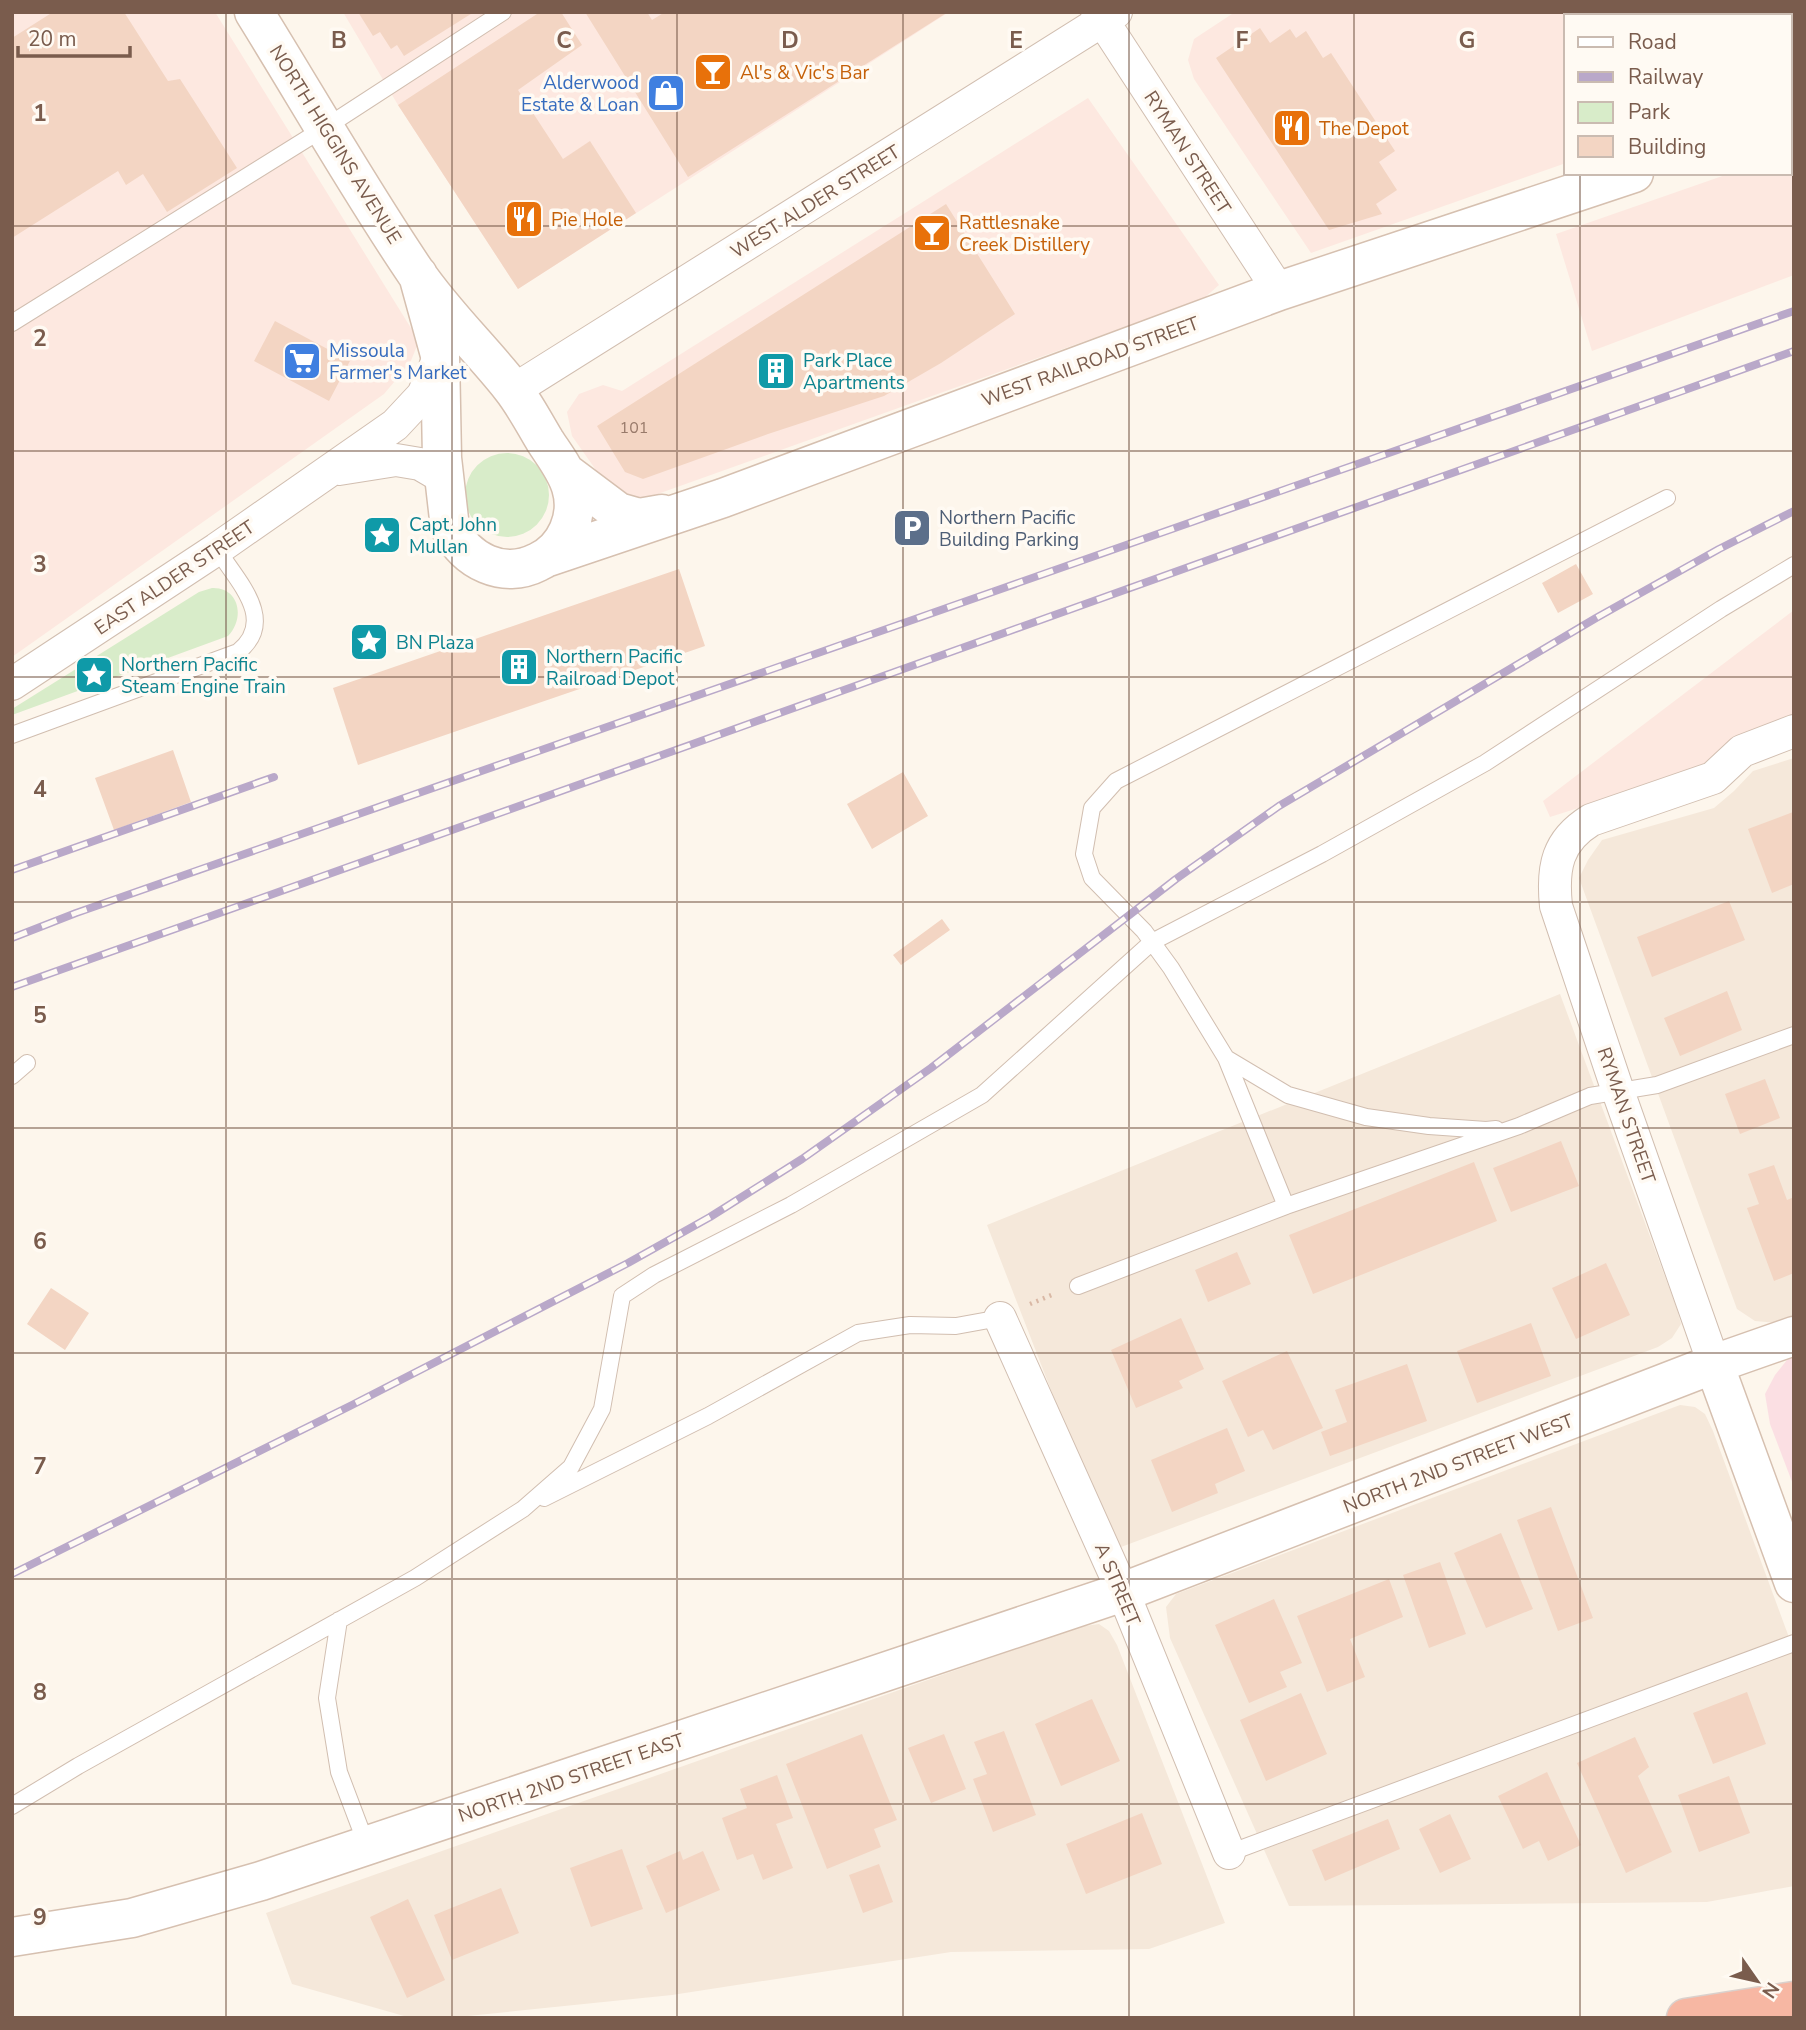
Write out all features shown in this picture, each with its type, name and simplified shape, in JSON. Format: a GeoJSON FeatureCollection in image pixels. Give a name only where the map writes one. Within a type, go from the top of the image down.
{"type":"FeatureCollection","features":[{"type":"Feature","properties":{"kind":"highway"},"geometry":{"type":"LineString","coordinates":[[1686,2018],[1794,2001]]}},
{"type":"Feature","properties":{"kind":"street","name":"NORTH HIGGINS AVENUE"},"geometry":{"type":"LineString","coordinates":[[254,12],[418,275],[514,390],[566,473],[573,495],[573,518],[564,540],[548,557],[529,566],[508,569],[487,565],[469,554],[450,528],[444,478],[440,355],[418,275]]}},
{"type":"Feature","properties":{"kind":"street","name":"RYMAN STREET"},"geometry":{"type":"LineString","coordinates":[[1105,15],[1279,291]]}},
{"type":"Feature","properties":{"kind":"street","name":"WEST ALDER STREET"},"geometry":{"type":"LineString","coordinates":[[514,390],[1105,15]]}},
{"type":"Feature","properties":{"kind":"street","name":"WEST RAILROAD STREET"},"geometry":{"type":"LineString","coordinates":[[548,557],[695,508],[1279,291],[1628,175]]}},
{"type":"Feature","properties":{"kind":"street","name":"EAST ALDER STREET"},"geometry":{"type":"LineString","coordinates":[[12,684],[334,470],[395,425],[423,395],[440,355]]}},
{"type":"Feature","properties":{"kind":"street","name":"EAST ALDER STREET"},"geometry":{"type":"LineString","coordinates":[[334,470],[396,460],[420,464],[444,478]]}},
{"type":"Feature","properties":{"kind":"street"},"geometry":{"type":"LineString","coordinates":[[566,473],[618,512],[639,518],[695,508]]}},
{"type":"Feature","properties":{"kind":"street","name":"RYMAN STREET"},"geometry":{"type":"LineString","coordinates":[[1714,1364],[1556,906],[1554,885],[1563,844],[1576,830],[1591,820],[1713,778],[1742,751],[1794,731]]}},
{"type":"Feature","properties":{"kind":"street","name":"A STREET"},"geometry":{"type":"LineString","coordinates":[[1000,1318],[1123,1592],[1229,1853]]}},
{"type":"Feature","properties":{"kind":"street","name":"NORTH 2ND STREET WEST"},"geometry":{"type":"LineString","coordinates":[[1123,1592],[1714,1364],[1794,1336]]}},
{"type":"Feature","properties":{"kind":"street"},"geometry":{"type":"LineString","coordinates":[[1714,1364],[1794,1583]]}},
{"type":"Feature","properties":{"kind":"street","name":"NORTH 2ND STREET EAST"},"geometry":{"type":"LineString","coordinates":[[12,1937],[132,1918],[261,1881],[1123,1592]]}},
{"type":"Feature","properties":{"kind":"lane"},"geometry":{"type":"LineString","coordinates":[[12,323],[326,127],[503,12]]}},
{"type":"Feature","properties":{"kind":"lane"},"geometry":{"type":"LineString","coordinates":[[1286,1206],[1226,1058],[1171,968],[1144,930],[1092,878],[1084,854],[1092,808],[1116,781],[1667,498]]}},
{"type":"Feature","properties":{"kind":"lane"},"geometry":{"type":"LineString","coordinates":[[12,735],[238,652],[245,646],[254,632],[256,613],[217,549]]}},
{"type":"Feature","properties":{"kind":"lane"},"geometry":{"type":"LineString","coordinates":[[523,1509],[571,1467],[602,1409],[622,1296],[654,1275],[791,1205],[982,1095],[1152,942],[1322,854],[1485,763],[1721,609],[1794,565]]}},
{"type":"Feature","properties":{"kind":"lane"},"geometry":{"type":"LineString","coordinates":[[1078,1286],[1286,1206],[1519,1126],[1590,1097],[1657,1085],[1794,1035]]}},
{"type":"Feature","properties":{"kind":"lane"},"geometry":{"type":"LineString","coordinates":[[1226,1058],[1288,1095],[1366,1116],[1429,1126],[1486,1130],[1519,1126]]}},
{"type":"Feature","properties":{"kind":"lane"},"geometry":{"type":"LineString","coordinates":[[12,1076],[27,1063]]}},
{"type":"Feature","properties":{"kind":"lane"},"geometry":{"type":"LineString","coordinates":[[12,1806],[78,1766],[415,1578],[523,1509],[708,1416],[858,1333],[910,1325],[956,1326],[1000,1318]]}},
{"type":"Feature","properties":{"kind":"lane"},"geometry":{"type":"LineString","coordinates":[[339,1620],[327,1698],[339,1772],[367,1846]]}},
{"type":"Feature","properties":{"kind":"lane"},"geometry":{"type":"LineString","coordinates":[[1229,1853],[1794,1643]]}},
{"type":"Feature","properties":{"kind":"path"},"geometry":{"type":"LineString","coordinates":[[1000,1318],[1050,1295],[1078,1286]]}},
{"type":"Feature","properties":{"kind":"shaded area"},"geometry":{"type":"Polygon","coordinates":[[[12,12],[215,12],[419,341],[410,363],[384,394],[12,657],[12,12]]]}},
{"type":"Feature","properties":{"kind":"shaded area"},"geometry":{"type":"Polygon","coordinates":[[[343,12],[949,12],[518,289],[398,105],[343,12]]]}},
{"type":"Feature","properties":{"kind":"shaded area"},"geometry":{"type":"Polygon","coordinates":[[[1235,12],[1794,12],[1794,83],[1792,14],[1564,14],[1564,164],[1311,253],[1194,79],[1188,60],[1194,39],[1235,12]]]}},
{"type":"Feature","properties":{"kind":"shaded area"},"geometry":{"type":"Polygon","coordinates":[[[1088,98],[1219,285],[1203,299],[638,501],[610,490],[572,436],[567,412],[579,394],[603,385],[622,391],[1088,98]]]}},
{"type":"Feature","properties":{"kind":"shaded area"},"geometry":{"type":"Polygon","coordinates":[[[1794,151],[1794,275],[1592,351],[1556,234],[1725,175],[1792,175],[1794,151]]]}},
{"type":"Feature","properties":{"kind":"shaded area"},"geometry":{"type":"Polygon","coordinates":[[[1794,610],[1794,717],[1704,768],[1550,817],[1543,801],[1794,610]]]}},
{"type":"Feature","properties":{"kind":"shaded area"},"geometry":{"type":"Polygon","coordinates":[[[1794,758],[1794,1317],[1778,1323],[1755,1321],[1737,1309],[1579,878],[1602,840],[1714,808],[1753,771],[1794,758]]]}},
{"type":"Feature","properties":{"kind":"shaded area"},"geometry":{"type":"Polygon","coordinates":[[[1560,994],[1677,1309],[1681,1324],[1672,1338],[1658,1347],[1113,1550],[987,1225],[1560,994]]]}},
{"type":"Feature","properties":{"kind":"shaded area"},"geometry":{"type":"Polygon","coordinates":[[[1791,1355],[1794,1355],[1794,1487],[1770,1424],[1765,1394],[1775,1375],[1791,1355]]]}},
{"type":"Feature","properties":{"kind":"shaded area"},"geometry":{"type":"Polygon","coordinates":[[[1680,1405],[1695,1407],[1705,1414],[1713,1431],[1794,1651],[1794,1886],[1707,1902],[1289,1906],[1170,1638],[1166,1607],[1176,1594],[1680,1405]]]}},
{"type":"Feature","properties":{"kind":"shaded area"},"geometry":{"type":"Polygon","coordinates":[[[1099,1624],[1109,1631],[1117,1645],[1225,1923],[1149,1949],[951,1952],[672,1995],[448,2018],[411,2018],[292,1984],[266,1913],[1078,1627],[1099,1624]]]}},
{"type":"Feature","properties":{"kind":"green space"},"geometry":{"type":"Polygon","coordinates":[[[507,453],[530,460],[542,472],[549,495],[542,518],[530,530],[507,537],[484,530],[472,518],[465,495],[472,472],[484,460],[507,453]]]}},
{"type":"Feature","properties":{"kind":"green space","name":"Northern Pacific Steam Engine Train"},"geometry":{"type":"Polygon","coordinates":[[[212,588],[229,593],[237,605],[237,621],[228,636],[12,715],[12,709],[199,592],[212,588]]]}},
{"type":"Feature","properties":{"kind":"building"},"geometry":{"type":"Polygon","coordinates":[[[53,12],[124,12],[168,81],[180,79],[237,168],[167,212],[143,174],[126,185],[118,171],[12,238],[12,38],[53,12]]]}},
{"type":"Feature","properties":{"kind":"building"},"geometry":{"type":"Polygon","coordinates":[[[358,12],[474,12],[404,56],[397,45],[391,49],[380,32],[373,36],[358,12]]]}},
{"type":"Feature","properties":{"kind":"building"},"geometry":{"type":"Polygon","coordinates":[[[540,12],[561,12],[582,45],[518,90],[563,159],[590,141],[636,213],[518,289],[398,105],[540,12]]]}},
{"type":"Feature","properties":{"kind":"building"},"geometry":{"type":"Polygon","coordinates":[[[585,12],[647,12],[652,20],[665,12],[948,12],[688,177],[585,12]]]}},
{"type":"Feature","properties":{"kind":"building"},"geometry":{"type":"Polygon","coordinates":[[[1260,28],[1270,43],[1290,29],[1296,38],[1306,31],[1323,58],[1331,53],[1395,151],[1379,162],[1397,190],[1376,204],[1382,214],[1329,230],[1216,58],[1260,28]]]}},
{"type":"Feature","properties":{"kind":"building"},"geometry":{"type":"Polygon","coordinates":[[[1792,42],[1794,45],[1792,68],[1792,42]]]}},
{"type":"Feature","properties":{"kind":"building"},"geometry":{"type":"Polygon","coordinates":[[[946,204],[1015,314],[941,363],[884,396],[643,479],[625,472],[597,426],[946,204]]]}},
{"type":"Feature","properties":{"kind":"building","name":"Missoula Farmer's Market"},"geometry":{"type":"Polygon","coordinates":[[[275,321],[350,361],[329,401],[254,361],[275,321]]]}},
{"type":"Feature","properties":{"kind":"building"},"geometry":{"type":"Polygon","coordinates":[[[1576,564],[1593,594],[1558,613],[1542,583],[1576,564]]]}},
{"type":"Feature","properties":{"kind":"building","name":"Northern Pacific Railroad Depot"},"geometry":{"type":"Polygon","coordinates":[[[679,569],[705,646],[358,765],[333,688],[679,569]]]}},
{"type":"Feature","properties":{"kind":"building"},"geometry":{"type":"Polygon","coordinates":[[[173,750],[191,802],[114,830],[95,778],[173,750]]]}},
{"type":"Feature","properties":{"kind":"building"},"geometry":{"type":"Polygon","coordinates":[[[903,772],[928,816],[872,849],[847,804],[903,772]]]}},
{"type":"Feature","properties":{"kind":"building"},"geometry":{"type":"Polygon","coordinates":[[[1793,812],[1794,884],[1772,893],[1748,829],[1793,812]]]}},
{"type":"Feature","properties":{"kind":"building"},"geometry":{"type":"Polygon","coordinates":[[[1729,901],[1745,940],[1652,977],[1637,937],[1729,901]]]}},
{"type":"Feature","properties":{"kind":"building"},"geometry":{"type":"Polygon","coordinates":[[[942,919],[950,930],[901,965],[893,955],[942,919]]]}},
{"type":"Feature","properties":{"kind":"building"},"geometry":{"type":"Polygon","coordinates":[[[1727,991],[1742,1030],[1680,1056],[1664,1018],[1727,991]]]}},
{"type":"Feature","properties":{"kind":"building"},"geometry":{"type":"Polygon","coordinates":[[[1765,1079],[1780,1118],[1740,1134],[1725,1094],[1765,1079]]]}},
{"type":"Feature","properties":{"kind":"building"},"geometry":{"type":"Polygon","coordinates":[[[1561,1141],[1579,1186],[1511,1212],[1493,1168],[1561,1141]]]}},
{"type":"Feature","properties":{"kind":"building"},"geometry":{"type":"Polygon","coordinates":[[[1474,1162],[1497,1221],[1313,1294],[1289,1235],[1474,1162]]]}},
{"type":"Feature","properties":{"kind":"building"},"geometry":{"type":"Polygon","coordinates":[[[1774,1165],[1787,1200],[1794,1197],[1794,1273],[1774,1281],[1747,1208],[1759,1204],[1748,1174],[1774,1165]]]}},
{"type":"Feature","properties":{"kind":"building"},"geometry":{"type":"Polygon","coordinates":[[[1237,1252],[1251,1284],[1208,1302],[1195,1270],[1237,1252]]]}},
{"type":"Feature","properties":{"kind":"building"},"geometry":{"type":"Polygon","coordinates":[[[1606,1263],[1630,1315],[1576,1339],[1552,1288],[1606,1263]]]}},
{"type":"Feature","properties":{"kind":"building"},"geometry":{"type":"Polygon","coordinates":[[[51,1288],[89,1313],[65,1350],[27,1324],[51,1288]]]}},
{"type":"Feature","properties":{"kind":"building"},"geometry":{"type":"Polygon","coordinates":[[[1181,1318],[1204,1369],[1179,1381],[1183,1388],[1136,1408],[1111,1350],[1181,1318]]]}},
{"type":"Feature","properties":{"kind":"building"},"geometry":{"type":"Polygon","coordinates":[[[1531,1323],[1551,1376],[1477,1403],[1457,1351],[1531,1323]]]}},
{"type":"Feature","properties":{"kind":"building"},"geometry":{"type":"Polygon","coordinates":[[[1287,1351],[1323,1428],[1273,1450],[1263,1430],[1248,1437],[1222,1381],[1287,1351]]]}},
{"type":"Feature","properties":{"kind":"building"},"geometry":{"type":"Polygon","coordinates":[[[1407,1364],[1427,1421],[1330,1456],[1321,1432],[1347,1422],[1335,1390],[1407,1364]]]}},
{"type":"Feature","properties":{"kind":"building"},"geometry":{"type":"Polygon","coordinates":[[[1227,1428],[1245,1471],[1215,1484],[1218,1493],[1172,1512],[1151,1460],[1227,1428]]]}},
{"type":"Feature","properties":{"kind":"building"},"geometry":{"type":"Polygon","coordinates":[[[1551,1507],[1593,1618],[1558,1631],[1517,1520],[1551,1507]]]}},
{"type":"Feature","properties":{"kind":"building"},"geometry":{"type":"Polygon","coordinates":[[[1501,1533],[1533,1609],[1486,1628],[1454,1553],[1501,1533]]]}},
{"type":"Feature","properties":{"kind":"building"},"geometry":{"type":"Polygon","coordinates":[[[1440,1562],[1466,1634],[1429,1648],[1403,1575],[1440,1562]]]}},
{"type":"Feature","properties":{"kind":"building"},"geometry":{"type":"Polygon","coordinates":[[[1389,1579],[1403,1617],[1350,1639],[1365,1677],[1327,1692],[1297,1616],[1389,1579]]]}},
{"type":"Feature","properties":{"kind":"building"},"geometry":{"type":"Polygon","coordinates":[[[1274,1599],[1302,1663],[1280,1672],[1287,1687],[1249,1703],[1215,1625],[1274,1599]]]}},
{"type":"Feature","properties":{"kind":"building"},"geometry":{"type":"Polygon","coordinates":[[[1747,1692],[1766,1744],[1713,1764],[1693,1713],[1747,1692]]]}},
{"type":"Feature","properties":{"kind":"building"},"geometry":{"type":"Polygon","coordinates":[[[1301,1693],[1327,1754],[1266,1781],[1240,1720],[1301,1693]]]}},
{"type":"Feature","properties":{"kind":"building"},"geometry":{"type":"Polygon","coordinates":[[[1092,1699],[1120,1761],[1061,1786],[1035,1724],[1092,1699]]]}},
{"type":"Feature","properties":{"kind":"building"},"geometry":{"type":"Polygon","coordinates":[[[1004,1731],[1036,1815],[993,1832],[973,1779],[987,1774],[974,1742],[1004,1731]]]}},
{"type":"Feature","properties":{"kind":"building"},"geometry":{"type":"Polygon","coordinates":[[[862,1734],[897,1820],[874,1829],[881,1847],[827,1869],[786,1764],[862,1734]]]}},
{"type":"Feature","properties":{"kind":"building"},"geometry":{"type":"Polygon","coordinates":[[[944,1734],[966,1789],[931,1803],[908,1748],[944,1734]]]}},
{"type":"Feature","properties":{"kind":"building"},"geometry":{"type":"Polygon","coordinates":[[[1635,1737],[1649,1767],[1638,1776],[1672,1852],[1626,1873],[1577,1763],[1635,1737]]]}},
{"type":"Feature","properties":{"kind":"building"},"geometry":{"type":"Polygon","coordinates":[[[1547,1772],[1581,1845],[1548,1861],[1539,1841],[1523,1849],[1498,1796],[1547,1772]]]}},
{"type":"Feature","properties":{"kind":"building"},"geometry":{"type":"Polygon","coordinates":[[[777,1775],[793,1818],[776,1824],[793,1868],[763,1880],[753,1854],[737,1860],[722,1818],[747,1808],[740,1789],[777,1775]]]}},
{"type":"Feature","properties":{"kind":"building"},"geometry":{"type":"Polygon","coordinates":[[[1729,1776],[1750,1833],[1699,1852],[1678,1795],[1729,1776]]]}},
{"type":"Feature","properties":{"kind":"building"},"geometry":{"type":"Polygon","coordinates":[[[1142,1813],[1162,1864],[1086,1894],[1066,1844],[1142,1813]]]}},
{"type":"Feature","properties":{"kind":"building"},"geometry":{"type":"Polygon","coordinates":[[[1450,1814],[1471,1859],[1440,1873],[1419,1829],[1450,1814]]]}},
{"type":"Feature","properties":{"kind":"building"},"geometry":{"type":"Polygon","coordinates":[[[1388,1819],[1400,1849],[1325,1881],[1312,1850],[1388,1819]]]}},
{"type":"Feature","properties":{"kind":"building"},"geometry":{"type":"Polygon","coordinates":[[[622,1849],[643,1909],[591,1927],[570,1868],[622,1849]]]}},
{"type":"Feature","properties":{"kind":"building"},"geometry":{"type":"Polygon","coordinates":[[[680,1851],[683,1860],[703,1851],[720,1890],[666,1913],[646,1866],[680,1851]]]}},
{"type":"Feature","properties":{"kind":"building"},"geometry":{"type":"Polygon","coordinates":[[[879,1864],[893,1902],[863,1913],[849,1875],[879,1864]]]}},
{"type":"Feature","properties":{"kind":"building"},"geometry":{"type":"Polygon","coordinates":[[[501,1888],[519,1933],[452,1960],[434,1915],[501,1888]]]}},
{"type":"Feature","properties":{"kind":"building"},"geometry":{"type":"Polygon","coordinates":[[[408,1899],[445,1980],[407,1998],[370,1917],[408,1899]]]}},
{"type":"Feature","properties":{"kind":"railway"},"geometry":{"type":"LineString","coordinates":[[12,938],[76,913],[1794,311]]}},
{"type":"Feature","properties":{"kind":"railway"},"geometry":{"type":"LineString","coordinates":[[12,987],[1794,351]]}},
{"type":"Feature","properties":{"kind":"railway"},"geometry":{"type":"LineString","coordinates":[[12,1574],[352,1405],[628,1263],[710,1217],[802,1159],[931,1068],[1176,879],[1279,806],[1596,618],[1719,549],[1794,511]]}},
{"type":"Feature","properties":{"kind":"railway"},"geometry":{"type":"LineString","coordinates":[[12,870],[274,777]]}},
{"type":"Feature","properties":{"kind":"place","name":"Al's & Vic's Bar"},"geometry":{"type":"Point","coordinates":[713,72]}},
{"type":"Feature","properties":{"kind":"place","name":"Alderwood Estate & Loan"},"geometry":{"type":"Point","coordinates":[666,93]}},
{"type":"Feature","properties":{"kind":"place","name":"The Depot"},"geometry":{"type":"Point","coordinates":[1292,128]}},
{"type":"Feature","properties":{"kind":"place","name":"Pie Hole"},"geometry":{"type":"Point","coordinates":[524,219]}},
{"type":"Feature","properties":{"kind":"place","name":"Rattlesnake Creek Distillery"},"geometry":{"type":"Point","coordinates":[932,233]}},
{"type":"Feature","properties":{"kind":"place","name":"Missoula Farmer's Market"},"geometry":{"type":"Point","coordinates":[302,361]}},
{"type":"Feature","properties":{"kind":"place","name":"Park Place Apartments"},"geometry":{"type":"Point","coordinates":[776,371]}},
{"type":"Feature","properties":{"kind":"place","name":"Northern Pacific Building Parking"},"geometry":{"type":"Point","coordinates":[912,528]}},
{"type":"Feature","properties":{"kind":"place","name":"Capt. John Mullan"},"geometry":{"type":"Point","coordinates":[382,535]}},
{"type":"Feature","properties":{"kind":"place","name":"BN Plaza"},"geometry":{"type":"Point","coordinates":[369,642]}},
{"type":"Feature","properties":{"kind":"place","name":"Northern Pacific Railroad Depot"},"geometry":{"type":"Point","coordinates":[519,667]}},
{"type":"Feature","properties":{"kind":"place","name":"Northern Pacific Steam Engine Train"},"geometry":{"type":"Point","coordinates":[94,675]}}]}
